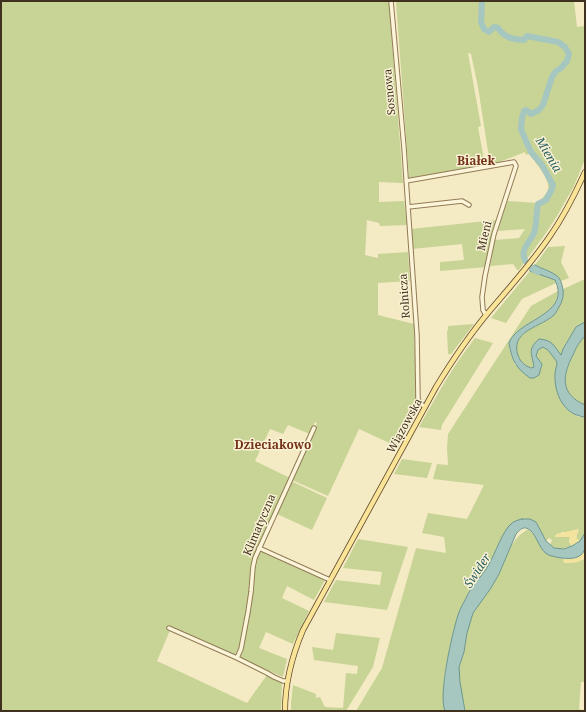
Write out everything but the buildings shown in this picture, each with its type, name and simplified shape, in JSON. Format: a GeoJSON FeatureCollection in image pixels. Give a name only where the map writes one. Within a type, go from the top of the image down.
{"type":"FeatureCollection","features":[{"type":"Feature","properties":{"kind":"main road","name":"Wiązowska"},"geometry":{"type":"LineString","coordinates":[[285,711],[287,681],[292,658],[303,630],[425,407],[455,356],[550,236],[563,215],[585,172]]}},
{"type":"Feature","properties":{"kind":"street","name":"Sosnowa"},"geometry":{"type":"LineString","coordinates":[[392,1],[406,181]]}},
{"type":"Feature","properties":{"kind":"street","name":"Mieni"},"geometry":{"type":"LineString","coordinates":[[406,181],[514,162],[516,166],[496,230],[485,276],[482,297],[483,310],[486,315]]}},
{"type":"Feature","properties":{"kind":"street","name":"Rolnicza"},"geometry":{"type":"LineString","coordinates":[[406,181],[417,335],[418,399],[425,407]]}},
{"type":"Feature","properties":{"kind":"street"},"geometry":{"type":"LineString","coordinates":[[408,207],[462,201],[469,205]]}},
{"type":"Feature","properties":{"kind":"street","name":"Klimatyczna"},"geometry":{"type":"LineString","coordinates":[[237,658],[241,649],[248,612],[255,558],[314,428]]}},
{"type":"Feature","properties":{"kind":"street"},"geometry":{"type":"LineString","coordinates":[[259,548],[330,580]]}},
{"type":"Feature","properties":{"kind":"street"},"geometry":{"type":"LineString","coordinates":[[169,628],[237,658],[274,678],[287,681]]}},
{"type":"Feature","properties":{"kind":"green space"},"geometry":{"type":"Polygon","coordinates":[[[1,1],[389,1],[403,183],[379,182],[379,202],[404,201],[407,225],[380,226],[379,223],[367,220],[365,255],[378,258],[378,254],[408,252],[410,281],[378,283],[378,315],[414,324],[417,412],[398,447],[359,429],[328,496],[292,480],[317,423],[315,422],[310,434],[288,425],[283,434],[270,429],[255,461],[290,478],[256,549],[325,580],[314,600],[287,586],[282,598],[309,611],[293,644],[266,632],[259,648],[287,659],[283,677],[171,628],[157,661],[247,703],[267,675],[282,682],[281,711],[1,711],[1,1]]]}},
{"type":"Feature","properties":{"kind":"green space"},"geometry":{"type":"Polygon","coordinates":[[[396,1],[574,1],[577,27],[585,26],[585,159],[574,186],[557,216],[518,271],[513,264],[490,266],[495,240],[519,238],[525,229],[498,231],[507,201],[538,203],[548,190],[545,176],[529,154],[526,155],[525,152],[497,163],[490,164],[478,87],[471,54],[468,53],[481,126],[478,127],[485,165],[409,178],[396,1]]]}},
{"type":"Feature","properties":{"kind":"green space"},"geometry":{"type":"Polygon","coordinates":[[[496,220],[486,267],[440,271],[440,262],[464,260],[462,244],[412,249],[411,229],[496,220]]]}},
{"type":"Feature","properties":{"kind":"green space"},"geometry":{"type":"Polygon","coordinates":[[[565,246],[561,262],[569,278],[561,281],[553,273],[535,265],[548,247],[565,246]]]}},
{"type":"Feature","properties":{"kind":"green space"},"geometry":{"type":"Polygon","coordinates":[[[530,271],[555,280],[556,283],[522,299],[506,323],[491,318],[530,271]]]}},
{"type":"Feature","properties":{"kind":"green space"},"geometry":{"type":"Polygon","coordinates":[[[585,279],[585,322],[576,327],[563,349],[561,356],[539,339],[534,367],[531,368],[524,364],[520,360],[517,353],[519,339],[523,334],[553,315],[560,301],[563,289],[585,279]]]}},
{"type":"Feature","properties":{"kind":"green space"},"geometry":{"type":"Polygon","coordinates":[[[558,291],[557,299],[548,312],[526,325],[513,336],[509,343],[515,365],[539,375],[542,365],[536,356],[538,350],[543,346],[548,350],[557,362],[555,373],[557,392],[578,417],[585,417],[585,533],[580,541],[576,539],[578,529],[569,532],[562,532],[556,537],[570,537],[569,542],[572,546],[566,548],[555,548],[550,545],[552,540],[549,538],[546,541],[536,522],[522,519],[507,529],[488,566],[469,591],[450,646],[444,677],[443,696],[445,711],[356,711],[382,668],[416,548],[446,553],[444,537],[422,533],[428,513],[467,519],[484,485],[433,479],[437,464],[448,465],[448,434],[531,306],[558,291]]]}},
{"type":"Feature","properties":{"kind":"green space"},"geometry":{"type":"Polygon","coordinates":[[[474,324],[451,354],[448,354],[448,326],[474,324]]]}},
{"type":"Feature","properties":{"kind":"green space"},"geometry":{"type":"Polygon","coordinates":[[[585,336],[585,405],[571,396],[567,390],[565,377],[575,350],[585,336]]]}},
{"type":"Feature","properties":{"kind":"green space"},"geometry":{"type":"Polygon","coordinates":[[[475,338],[493,343],[442,425],[441,430],[419,427],[438,393],[475,338]]]}},
{"type":"Feature","properties":{"kind":"green space"},"geometry":{"type":"Polygon","coordinates":[[[402,459],[432,463],[427,478],[394,474],[402,459]]]}},
{"type":"Feature","properties":{"kind":"green space"},"geometry":{"type":"Polygon","coordinates":[[[291,481],[327,498],[312,530],[277,514],[291,481]]]}},
{"type":"Feature","properties":{"kind":"green space"},"geometry":{"type":"Polygon","coordinates":[[[529,529],[547,554],[565,559],[563,560],[583,560],[585,557],[585,682],[581,682],[579,709],[584,711],[465,711],[460,685],[459,668],[464,653],[470,621],[474,612],[496,579],[510,548],[518,537],[529,529]]]}},
{"type":"Feature","properties":{"kind":"green space"},"geometry":{"type":"Polygon","coordinates":[[[358,539],[408,547],[387,610],[324,602],[336,580],[380,585],[382,572],[343,568],[358,539]]]}},
{"type":"Feature","properties":{"kind":"green space"},"geometry":{"type":"Polygon","coordinates":[[[336,633],[380,638],[373,667],[346,711],[291,711],[293,685],[316,694],[316,698],[320,697],[325,707],[343,708],[346,673],[357,674],[358,666],[314,660],[312,647],[333,650],[336,633]]]}},
{"type":"Feature","properties":{"kind":"sand"},"geometry":{"type":"Polygon","coordinates":[[[579,529],[576,538],[580,541],[572,546],[569,542],[570,537],[555,537],[556,534],[579,529]]]}},
{"type":"Feature","properties":{"kind":"sand"},"geometry":{"type":"Polygon","coordinates":[[[584,550],[585,555],[581,561],[575,563],[564,563],[563,560],[577,556],[584,550]]]}},
{"type":"Feature","properties":{"kind":"water"},"geometry":{"type":"Polygon","coordinates":[[[535,265],[558,277],[562,286],[563,297],[554,315],[529,330],[519,339],[517,352],[522,362],[531,368],[534,367],[531,352],[533,346],[539,339],[550,342],[555,346],[561,355],[576,327],[585,322],[585,336],[575,350],[565,377],[567,390],[571,396],[585,405],[585,417],[571,412],[562,402],[556,389],[555,382],[557,362],[548,350],[543,347],[538,350],[536,356],[542,364],[539,375],[534,378],[530,378],[521,371],[515,364],[512,355],[509,343],[510,340],[521,329],[553,307],[557,299],[558,291],[555,280],[530,271],[535,265]]]}},
{"type":"Feature","properties":{"kind":"water"},"geometry":{"type":"Polygon","coordinates":[[[522,519],[530,519],[536,522],[546,541],[554,548],[564,549],[572,546],[580,541],[585,533],[585,548],[581,555],[577,557],[556,557],[544,552],[535,536],[529,529],[523,528],[516,534],[499,574],[473,613],[467,633],[464,652],[459,667],[465,711],[445,711],[443,703],[444,679],[449,650],[459,612],[470,590],[487,568],[505,531],[512,523],[522,519]]]}},
{"type":"Feature","properties":{"kind":"waterway","name":"Mienia"},"geometry":{"type":"LineString","coordinates":[[482,1],[481,22],[484,29],[489,32],[494,27],[498,28],[506,36],[516,39],[524,40],[527,36],[558,42],[565,47],[569,54],[567,61],[552,77],[543,105],[539,110],[531,114],[526,110],[524,111],[522,118],[521,129],[531,152],[542,165],[553,185],[546,200],[538,204],[534,233],[524,252],[525,260],[531,268],[538,272]]}},
{"type":"Feature","properties":{"kind":"district","name":"Białek"},"geometry":{"type":"Point","coordinates":[476,162]}},
{"type":"Feature","properties":{"kind":"district","name":"Dzieciakowo"},"geometry":{"type":"Point","coordinates":[273,446]}},
{"type":"Feature","properties":{"kind":"water label","name":"Świder"},"geometry":{"type":"Point","coordinates":[478,571]}}]}
